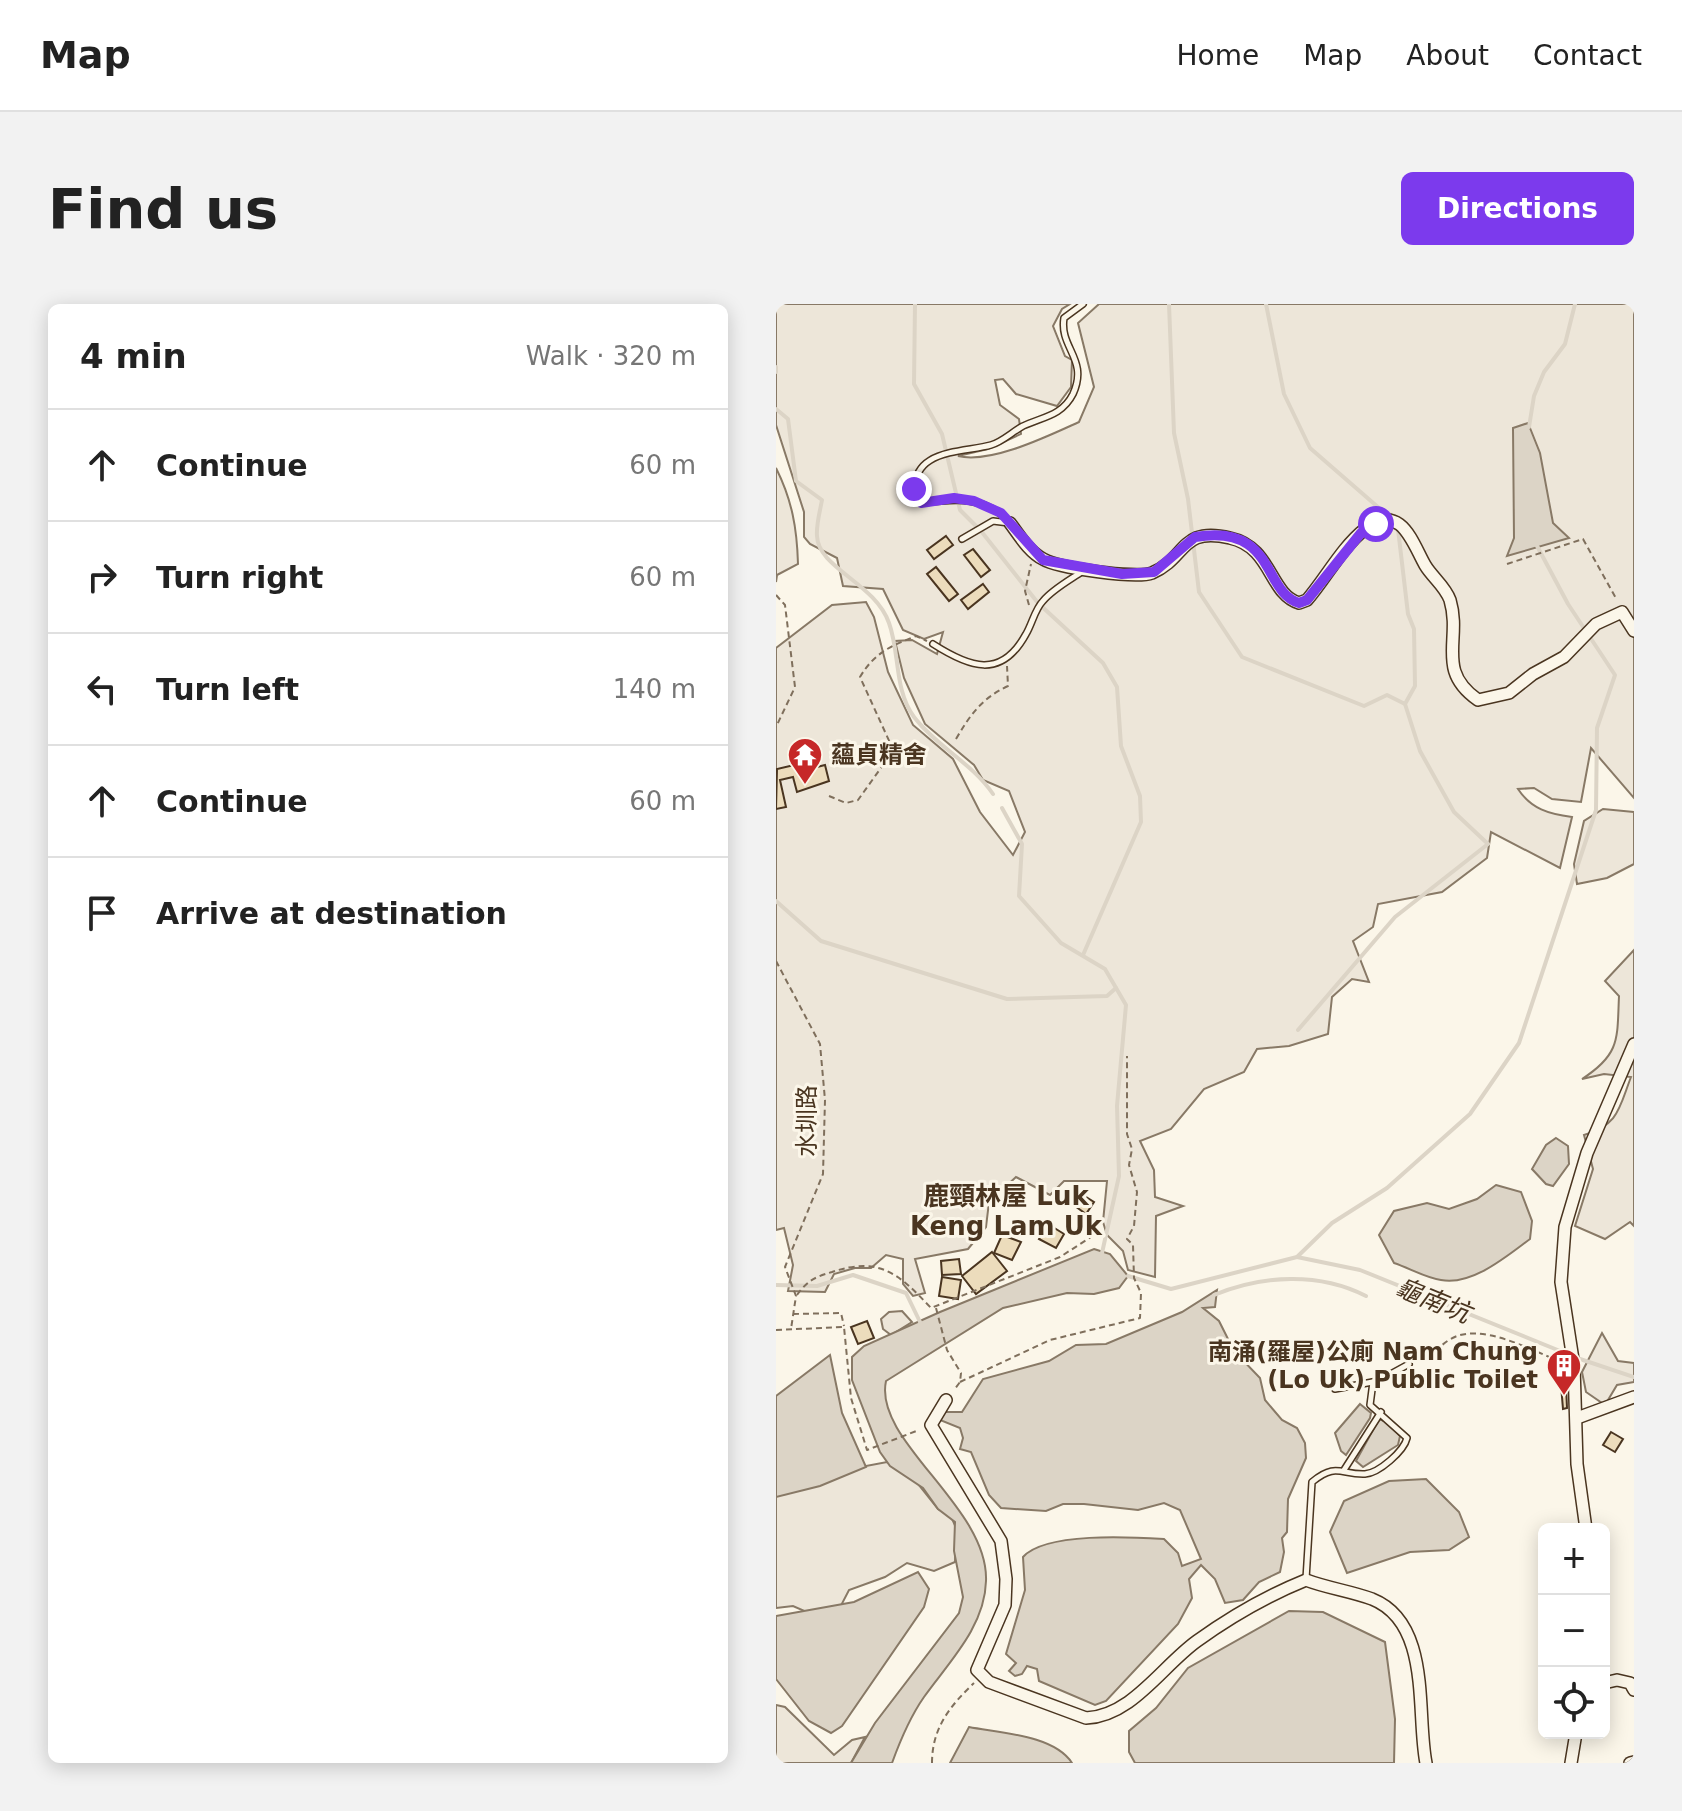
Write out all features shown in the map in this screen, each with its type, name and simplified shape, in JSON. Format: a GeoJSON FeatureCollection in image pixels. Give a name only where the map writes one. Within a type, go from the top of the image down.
{"type":"FeatureCollection","features":[{"type":"Feature","properties":{"kind":"street"},"geometry":{"type":"LineString","coordinates":[[1010,523],[1033,551],[1051,563],[1148,575],[1165,565],[1189,539],[1224,536],[1253,548],[1265,560],[1287,596],[1302,603],[1364,531],[1380,523],[1396,524],[1411,533],[1428,569],[1448,595],[1454,672],[1465,691],[1478,700],[1509,693],[1533,674],[1564,657],[1596,624],[1622,612],[1634,631]]}},
{"type":"Feature","properties":{"kind":"street"},"geometry":{"type":"LineString","coordinates":[[1585,1523],[1577,1464],[1574,1366],[1561,1282],[1565,1227],[1587,1153],[1634,1044]]}},
{"type":"Feature","properties":{"kind":"street"},"geometry":{"type":"LineString","coordinates":[[1577,1418],[1634,1397]]}},
{"type":"Feature","properties":{"kind":"street"},"geometry":{"type":"LineString","coordinates":[[946,1400],[931,1425],[1001,1541],[1006,1579],[1005,1605],[977,1670],[989,1682],[1086,1718],[1098,1718],[1117,1711],[1197,1641],[1306,1580],[1373,1600],[1393,1612],[1410,1642],[1419,1678],[1426,1763]]}},
{"type":"Feature","properties":{"kind":"street"},"geometry":{"type":"LineString","coordinates":[[1610,1682],[1630,1683],[1634,1690]]}},
{"type":"Feature","properties":{"kind":"street"},"geometry":{"type":"LineString","coordinates":[[1571,1763],[1575,1739]]}},
{"type":"Feature","properties":{"kind":"lane"},"geometry":{"type":"LineString","coordinates":[[1010,523],[1001,513],[974,501],[954,498],[921,503],[916,498],[916,481],[924,467],[944,451],[992,445],[1066,406],[1074,392],[1078,363],[1062,330],[1064,318],[1083,304]]}},
{"type":"Feature","properties":{"kind":"lane"},"geometry":{"type":"LineString","coordinates":[[962,539],[993,521],[1010,523]]}},
{"type":"Feature","properties":{"kind":"lane"},"geometry":{"type":"LineString","coordinates":[[933,644],[969,665],[986,666],[1006,657],[1020,646],[1042,601],[1087,568]]}},
{"type":"Feature","properties":{"kind":"lane"},"geometry":{"type":"LineString","coordinates":[[1335,1389],[1373,1382],[1409,1364]]}},
{"type":"Feature","properties":{"kind":"lane"},"geometry":{"type":"LineString","coordinates":[[1306,1580],[1312,1482],[1322,1474],[1344,1470],[1363,1474],[1374,1472],[1405,1446],[1407,1438],[1370,1405],[1373,1382]]}},
{"type":"Feature","properties":{"kind":"lane"},"geometry":{"type":"LineString","coordinates":[[1344,1470],[1381,1412]]}},
{"type":"Feature","properties":{"kind":"path"},"geometry":{"type":"LineString","coordinates":[[1507,564],[1583,539],[1622,612]]}},
{"type":"Feature","properties":{"kind":"path"},"geometry":{"type":"LineString","coordinates":[[1032,622],[1025,591],[1033,551]]}},
{"type":"Feature","properties":{"kind":"path"},"geometry":{"type":"LineString","coordinates":[[776,595],[785,605],[795,687],[776,727]]}},
{"type":"Feature","properties":{"kind":"path"},"geometry":{"type":"LineString","coordinates":[[829,796],[846,803],[858,800],[888,758],[891,745],[860,677],[878,651],[916,636],[933,644]]}},
{"type":"Feature","properties":{"kind":"path"},"geometry":{"type":"LineString","coordinates":[[956,739],[975,709],[990,694],[1008,686],[1006,657]]}},
{"type":"Feature","properties":{"kind":"path","name":"水圳路"},"geometry":{"type":"LineString","coordinates":[[776,961],[820,1044],[825,1100],[823,1174],[785,1267],[796,1296],[791,1329]]}},
{"type":"Feature","properties":{"kind":"path"},"geometry":{"type":"LineString","coordinates":[[946,1400],[960,1382],[1050,1340],[1140,1318],[1141,1293],[1134,1278],[1133,1245],[1127,1239],[1134,1226],[1137,1192],[1129,1165],[1132,1149],[1127,1134],[1127,1056]]}},
{"type":"Feature","properties":{"kind":"path"},"geometry":{"type":"LineString","coordinates":[[796,1296],[809,1279],[853,1265],[876,1266],[904,1280],[931,1308],[1060,1257],[1091,1237]]}},
{"type":"Feature","properties":{"kind":"path"},"geometry":{"type":"LineString","coordinates":[[935,1307],[947,1350],[961,1373],[960,1382]]}},
{"type":"Feature","properties":{"kind":"path"},"geometry":{"type":"LineString","coordinates":[[793,1314],[841,1313],[851,1398],[867,1450],[931,1425]]}},
{"type":"Feature","properties":{"kind":"path"},"geometry":{"type":"LineString","coordinates":[[776,1330],[844,1327]]}},
{"type":"Feature","properties":{"kind":"path"},"geometry":{"type":"LineString","coordinates":[[1409,1364],[1436,1355],[1448,1341],[1475,1332],[1574,1366]]}},
{"type":"Feature","properties":{"kind":"path"},"geometry":{"type":"LineString","coordinates":[[932,1763],[932,1748],[947,1709],[982,1675]]}},
{"type":"Feature","properties":{"kind":"shaded area"},"geometry":{"type":"Polygon","coordinates":[[[776,304],[1070,304],[1062,309],[1053,326],[1065,356],[1072,360],[1071,387],[1057,406],[1016,394],[1003,379],[995,380],[1000,405],[1019,419],[1021,434],[988,449],[958,456],[971,457],[1019,447],[1079,422],[1094,387],[1078,323],[1099,304],[1634,304],[1634,798],[1591,748],[1581,802],[1552,799],[1534,788],[1518,789],[1541,809],[1572,817],[1560,868],[1491,832],[1487,858],[1442,892],[1378,904],[1373,927],[1353,941],[1369,982],[1352,979],[1332,997],[1328,1034],[1289,1046],[1257,1049],[1244,1072],[1204,1089],[1171,1129],[1140,1141],[1154,1170],[1155,1197],[1183,1206],[1156,1216],[1155,1277],[1128,1270],[1123,1251],[1107,1235],[1103,1222],[1107,1181],[1064,1181],[1050,1195],[1016,1177],[989,1202],[986,1227],[968,1249],[915,1259],[925,1293],[913,1296],[903,1284],[903,1259],[886,1255],[871,1268],[855,1268],[834,1274],[825,1292],[788,1291],[793,1265],[784,1228],[776,1230],[776,648],[832,605],[866,602],[874,617],[888,672],[913,725],[953,759],[980,812],[1013,855],[1025,832],[1009,791],[983,780],[974,765],[925,724],[904,678],[895,641],[912,640],[937,654],[943,632],[924,639],[903,630],[883,589],[843,586],[837,558],[810,544],[804,537],[804,512],[776,425],[776,304]]]}},
{"type":"Feature","properties":{"kind":"shaded area"},"geometry":{"type":"Polygon","coordinates":[[[1528,423],[1540,453],[1553,523],[1569,538],[1507,556],[1514,538],[1513,428],[1528,423]]]}},
{"type":"Feature","properties":{"kind":"shaded area"},"geometry":{"type":"Polygon","coordinates":[[[776,468],[793,514],[798,564],[777,575],[776,582],[776,468]]]}},
{"type":"Feature","properties":{"kind":"shaded area"},"geometry":{"type":"Polygon","coordinates":[[[1603,809],[1634,812],[1634,864],[1607,878],[1577,884],[1574,864],[1584,821],[1603,809]]]}},
{"type":"Feature","properties":{"kind":"shaded area"},"geometry":{"type":"Polygon","coordinates":[[[1634,950],[1634,1226],[1630,1222],[1605,1239],[1575,1226],[1593,1169],[1584,1135],[1604,1126],[1616,1114],[1631,1077],[1604,1074],[1582,1079],[1604,1061],[1614,1044],[1619,996],[1605,981],[1634,950]]]}},
{"type":"Feature","properties":{"kind":"shaded area"},"geometry":{"type":"Polygon","coordinates":[[[1556,1138],[1568,1146],[1569,1164],[1553,1186],[1546,1184],[1532,1169],[1546,1145],[1556,1138]]]}},
{"type":"Feature","properties":{"kind":"shaded area"},"geometry":{"type":"Polygon","coordinates":[[[1496,1185],[1521,1192],[1532,1221],[1530,1239],[1488,1268],[1465,1279],[1441,1280],[1394,1263],[1379,1235],[1394,1211],[1427,1203],[1449,1209],[1477,1199],[1496,1185]]]}},
{"type":"Feature","properties":{"kind":"shaded area"},"geometry":{"type":"Polygon","coordinates":[[[1094,1249],[1110,1254],[1128,1276],[1119,1288],[1094,1294],[1067,1293],[1003,1308],[886,1381],[887,1404],[897,1427],[970,1527],[982,1554],[986,1581],[984,1598],[972,1629],[919,1705],[892,1763],[851,1763],[875,1723],[959,1613],[963,1597],[954,1551],[955,1522],[938,1509],[923,1488],[890,1466],[880,1452],[852,1380],[852,1357],[864,1346],[940,1312],[1094,1249]]]}},
{"type":"Feature","properties":{"kind":"shaded area"},"geometry":{"type":"Polygon","coordinates":[[[1217,1290],[1215,1307],[1203,1308],[1219,1321],[1234,1351],[1260,1378],[1265,1400],[1282,1420],[1297,1428],[1305,1443],[1306,1458],[1288,1499],[1287,1532],[1282,1538],[1284,1552],[1280,1572],[1259,1582],[1243,1600],[1225,1603],[1215,1579],[1201,1565],[1189,1579],[1192,1598],[1178,1624],[1106,1701],[1095,1705],[1039,1681],[1037,1669],[1027,1666],[1022,1674],[1015,1676],[1009,1671],[1016,1663],[1006,1654],[1025,1590],[1023,1557],[1034,1549],[1069,1540],[1131,1537],[1164,1539],[1178,1553],[1182,1566],[1201,1559],[1180,1510],[1164,1503],[1138,1510],[1084,1504],[1063,1504],[1046,1511],[1001,1508],[989,1495],[971,1452],[960,1449],[963,1438],[960,1428],[940,1420],[943,1412],[962,1412],[983,1379],[1049,1361],[1076,1345],[1106,1344],[1182,1312],[1217,1290]]]}},
{"type":"Feature","properties":{"kind":"shaded area"},"geometry":{"type":"Polygon","coordinates":[[[902,1311],[912,1322],[891,1335],[883,1329],[881,1319],[889,1312],[902,1311]]]}},
{"type":"Feature","properties":{"kind":"shaded area"},"geometry":{"type":"Polygon","coordinates":[[[1602,1333],[1618,1361],[1634,1363],[1634,1382],[1617,1385],[1605,1405],[1586,1392],[1582,1372],[1602,1333]]]}},
{"type":"Feature","properties":{"kind":"shaded area"},"geometry":{"type":"Polygon","coordinates":[[[830,1355],[842,1413],[866,1467],[820,1486],[776,1497],[776,1396],[830,1355]]]}},
{"type":"Feature","properties":{"kind":"shaded area"},"geometry":{"type":"Polygon","coordinates":[[[1360,1404],[1371,1413],[1370,1418],[1346,1455],[1341,1451],[1335,1433],[1360,1404]]]}},
{"type":"Feature","properties":{"kind":"shaded area"},"geometry":{"type":"Polygon","coordinates":[[[1379,1419],[1389,1423],[1400,1436],[1398,1445],[1363,1467],[1356,1461],[1379,1419]]]}},
{"type":"Feature","properties":{"kind":"shaded area"},"geometry":{"type":"Polygon","coordinates":[[[887,1462],[914,1479],[938,1509],[951,1516],[956,1528],[955,1562],[934,1571],[907,1563],[885,1577],[849,1590],[832,1623],[793,1606],[776,1608],[776,1490],[829,1473],[887,1462]]]}},
{"type":"Feature","properties":{"kind":"shaded area"},"geometry":{"type":"Polygon","coordinates":[[[1426,1479],[1459,1512],[1469,1537],[1449,1550],[1410,1552],[1347,1573],[1330,1532],[1344,1501],[1389,1481],[1426,1479]]]}},
{"type":"Feature","properties":{"kind":"shaded area"},"geometry":{"type":"Polygon","coordinates":[[[918,1572],[929,1589],[924,1607],[842,1726],[831,1733],[809,1721],[776,1679],[776,1616],[854,1602],[918,1572]]]}},
{"type":"Feature","properties":{"kind":"shaded area"},"geometry":{"type":"Polygon","coordinates":[[[1289,1611],[1323,1612],[1385,1642],[1395,1719],[1394,1763],[1135,1763],[1129,1752],[1129,1731],[1156,1708],[1188,1668],[1289,1611]]]}},
{"type":"Feature","properties":{"kind":"shaded area"},"geometry":{"type":"Polygon","coordinates":[[[776,1705],[785,1707],[834,1755],[852,1740],[865,1737],[851,1763],[776,1763],[776,1705]]]}},
{"type":"Feature","properties":{"kind":"shaded area"},"geometry":{"type":"Polygon","coordinates":[[[969,1727],[1040,1741],[1053,1746],[1072,1763],[950,1763],[969,1727]]]}},
{"type":"Feature","properties":{"kind":"building"},"geometry":{"type":"Polygon","coordinates":[[[946,536],[953,545],[934,559],[927,550],[946,536]]]}},
{"type":"Feature","properties":{"kind":"building"},"geometry":{"type":"Polygon","coordinates":[[[973,549],[990,570],[981,577],[964,555],[973,549]]]}},
{"type":"Feature","properties":{"kind":"building"},"geometry":{"type":"Polygon","coordinates":[[[936,567],[958,594],[949,601],[927,574],[936,567]]]}},
{"type":"Feature","properties":{"kind":"building"},"geometry":{"type":"Polygon","coordinates":[[[983,584],[989,592],[968,609],[961,600],[983,584]]]}},
{"type":"Feature","properties":{"kind":"building","name":"蘊貞精舍"},"geometry":{"type":"Polygon","coordinates":[[[807,762],[809,769],[825,765],[829,781],[797,792],[793,777],[780,780],[786,807],[776,809],[777,769],[807,762]]]}},
{"type":"Feature","properties":{"kind":"building"},"geometry":{"type":"Polygon","coordinates":[[[1083,1195],[1094,1202],[1086,1214],[1075,1206],[1083,1195]]]}},
{"type":"Feature","properties":{"kind":"building"},"geometry":{"type":"Polygon","coordinates":[[[1048,1224],[1064,1234],[1056,1248],[1039,1239],[1048,1224]]]}},
{"type":"Feature","properties":{"kind":"building"},"geometry":{"type":"Polygon","coordinates":[[[1002,1235],[1021,1242],[1012,1260],[994,1253],[1002,1235]]]}},
{"type":"Feature","properties":{"kind":"building"},"geometry":{"type":"Polygon","coordinates":[[[992,1252],[1007,1271],[976,1294],[962,1276],[992,1252]]]}},
{"type":"Feature","properties":{"kind":"building"},"geometry":{"type":"Polygon","coordinates":[[[959,1259],[961,1274],[942,1275],[941,1261],[959,1259]]]}},
{"type":"Feature","properties":{"kind":"building"},"geometry":{"type":"Polygon","coordinates":[[[942,1277],[961,1280],[958,1299],[939,1296],[942,1277]]]}},
{"type":"Feature","properties":{"kind":"building"},"geometry":{"type":"Polygon","coordinates":[[[867,1321],[874,1338],[858,1344],[851,1327],[867,1321]]]}},
{"type":"Feature","properties":{"kind":"building","name":"南涌(羅屋)公廁 Nam Chung (Lo Uk) Public Toilet"},"geometry":{"type":"Polygon","coordinates":[[[1561,1385],[1566,1385],[1567,1408],[1563,1409],[1561,1385]]]}},
{"type":"Feature","properties":{"kind":"building"},"geometry":{"type":"Polygon","coordinates":[[[1611,1432],[1623,1439],[1615,1452],[1603,1445],[1611,1432]]]}},
{"type":"Feature","properties":{"kind":"waterway"},"geometry":{"type":"LineString","coordinates":[[915,304],[914,384],[942,434],[960,510],[981,531],[1038,603],[1103,663],[1117,687],[1121,746],[1140,796],[1141,822],[1083,955]]}},
{"type":"Feature","properties":{"kind":"waterway"},"geometry":{"type":"LineString","coordinates":[[1169,304],[1174,433],[1188,499],[1199,592],[1242,657],[1364,706],[1387,695],[1405,704],[1420,751],[1454,812],[1488,844],[1395,917],[1298,1030]]}},
{"type":"Feature","properties":{"kind":"waterway"},"geometry":{"type":"LineString","coordinates":[[1266,304],[1284,394],[1310,448],[1379,508],[1395,517]]}},
{"type":"Feature","properties":{"kind":"waterway"},"geometry":{"type":"LineString","coordinates":[[1529,427],[1534,396],[1544,372],[1565,344],[1575,304]]}},
{"type":"Feature","properties":{"kind":"waterway"},"geometry":{"type":"LineString","coordinates":[[776,367],[776,372]]}},
{"type":"Feature","properties":{"kind":"waterway"},"geometry":{"type":"LineString","coordinates":[[776,409],[788,419],[796,481],[822,500],[817,532],[820,547],[882,609],[895,647],[903,695],[914,717],[975,773],[993,794]]}},
{"type":"Feature","properties":{"kind":"waterway"},"geometry":{"type":"LineString","coordinates":[[1398,529],[1408,614],[1414,629],[1415,686],[1405,704]]}},
{"type":"Feature","properties":{"kind":"waterway"},"geometry":{"type":"LineString","coordinates":[[1128,1276],[1171,1289],[1297,1257],[1332,1223],[1387,1188],[1470,1114],[1519,1043],[1596,810],[1597,728],[1615,675],[1568,604],[1536,544]]}},
{"type":"Feature","properties":{"kind":"waterway"},"geometry":{"type":"LineString","coordinates":[[1002,808],[1022,844],[1019,896],[1061,943],[1105,969],[1126,1005],[1117,1106],[1119,1176],[1102,1253]]}},
{"type":"Feature","properties":{"kind":"waterway"},"geometry":{"type":"LineString","coordinates":[[776,901],[821,941],[1007,999],[1107,996],[1116,988]]}},
{"type":"Feature","properties":{"kind":"waterway","name":"龜南坑"},"geometry":{"type":"LineString","coordinates":[[1297,1257],[1360,1270],[1565,1353]]}},
{"type":"Feature","properties":{"kind":"waterway"},"geometry":{"type":"LineString","coordinates":[[776,1285],[817,1286],[853,1275],[906,1293],[921,1324]]}},
{"type":"Feature","properties":{"kind":"waterway"},"geometry":{"type":"LineString","coordinates":[[1214,1295],[1252,1283],[1291,1279],[1329,1283],[1366,1296]]}},
{"type":"Feature","properties":{"kind":"waterway","name":"龜南坑"},"geometry":{"type":"LineString","coordinates":[[1580,1359],[1634,1377]]}},
{"type":"Feature","properties":{"kind":"place","name":"蘊貞精舍"},"geometry":{"type":"Point","coordinates":[805,786]}},
{"type":"Feature","properties":{"kind":"place","name":"南涌(羅屋)公廁 Nam Chung (Lo Uk) Public Toilet"},"geometry":{"type":"Point","coordinates":[1564,1397]}},
{"type":"Feature","properties":{"kind":"district","name":"鹿頸林屋 Luk Keng Lam Uk"},"geometry":{"type":"Point","coordinates":[1006,1211]}},
{"type":"Feature","properties":{"kind":"route"},"geometry":{"type":"LineString","coordinates":[[914,489],[921,503],[954,498],[974,501],[1001,513],[1040,558],[1056,564],[1139,576],[1165,565],[1189,539],[1207,535],[1231,538],[1260,554],[1287,596],[1299,603],[1307,600],[1361,533],[1376,524]]}}]}
